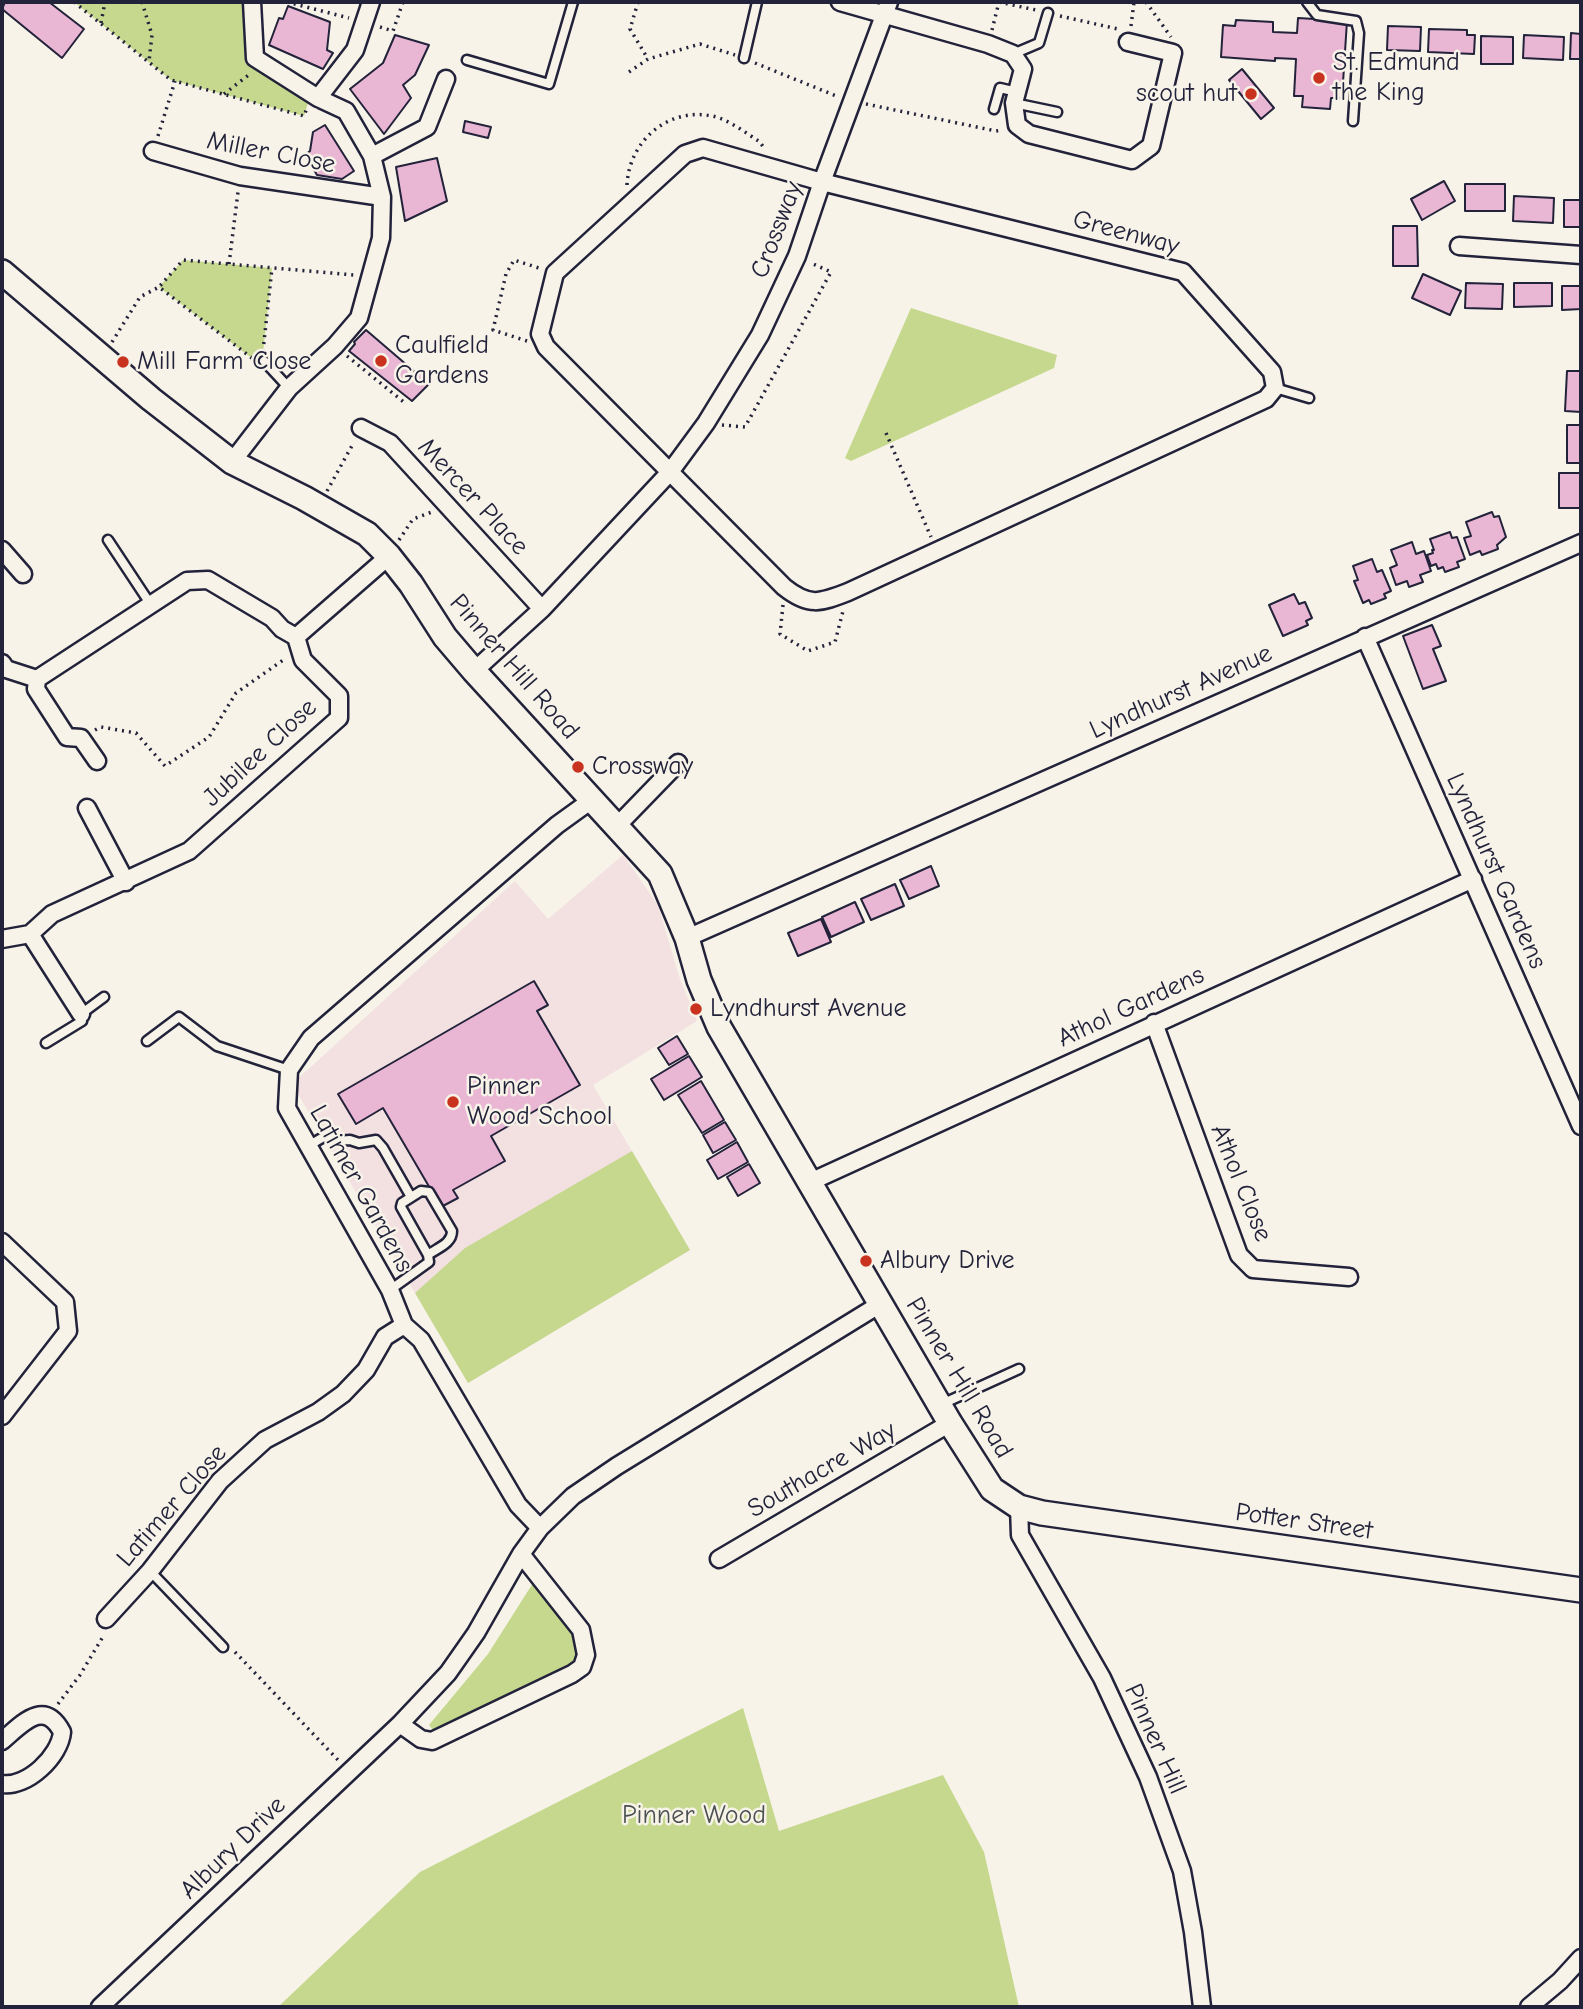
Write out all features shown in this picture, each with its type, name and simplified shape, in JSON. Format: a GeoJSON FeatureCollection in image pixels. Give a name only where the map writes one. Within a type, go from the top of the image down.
{"type":"FeatureCollection","features":[{"type":"Feature","properties":{"kind":"street"},"geometry":{"type":"LineString","coordinates":[[232,461],[289,387],[335,346],[359,318],[381,238],[382,197],[372,156],[346,111],[314,95],[255,58],[252,2]]}},
{"type":"Feature","properties":{"kind":"street"},"geometry":{"type":"LineString","coordinates":[[314,95],[355,50],[370,2]]}},
{"type":"Feature","properties":{"kind":"street"},"geometry":{"type":"LineString","coordinates":[[840,2],[887,9],[1013,54],[1023,69],[1016,98],[1017,125],[1029,134],[1132,160],[1151,146],[1173,53],[1128,42]]}},
{"type":"Feature","properties":{"kind":"street","name":"Crossway"},"geometry":{"type":"LineString","coordinates":[[474,671],[542,608],[670,472],[706,423],[760,335],[797,257],[887,9]]}},
{"type":"Feature","properties":{"kind":"street"},"geometry":{"type":"LineString","coordinates":[[372,156],[427,127],[446,79]]}},
{"type":"Feature","properties":{"kind":"street","name":"Greenway"},"geometry":{"type":"LineString","coordinates":[[555,273],[685,154],[703,148],[822,182],[1184,272],[1272,372],[1275,388]]}},
{"type":"Feature","properties":{"kind":"street","name":"Miller Close"},"geometry":{"type":"LineString","coordinates":[[153,151],[240,176],[382,197]]}},
{"type":"Feature","properties":{"kind":"street"},"geometry":{"type":"LineString","coordinates":[[1459,246],[1581,255]]}},
{"type":"Feature","properties":{"kind":"street","name":"Pinner Hill Road"},"geometry":{"type":"LineString","coordinates":[[2,272],[102,357],[232,461],[367,534],[411,584],[445,638],[660,874],[687,938],[699,980],[719,1027],[945,1414],[992,1489],[1019,1507]]}},
{"type":"Feature","properties":{"kind":"street"},"geometry":{"type":"LineString","coordinates":[[555,273],[540,334],[546,347],[800,600],[823,602],[848,592],[1266,400],[1275,388]]}},
{"type":"Feature","properties":{"kind":"street","name":"Mercer Place"},"geometry":{"type":"LineString","coordinates":[[361,428],[390,443],[542,608]]}},
{"type":"Feature","properties":{"kind":"street","name":"Lyndhurst Avenue"},"geometry":{"type":"LineString","coordinates":[[687,938],[1581,542]]}},
{"type":"Feature","properties":{"kind":"street"},"geometry":{"type":"LineString","coordinates":[[2,550],[23,574]]}},
{"type":"Feature","properties":{"kind":"street"},"geometry":{"type":"LineString","coordinates":[[298,643],[389,556]]}},
{"type":"Feature","properties":{"kind":"street","name":"Jubilee Close"},"geometry":{"type":"LineString","coordinates":[[2,939],[30,934],[52,914],[189,851],[339,718],[339,696],[303,660],[298,643],[272,618],[208,580],[187,581],[37,679]]}},
{"type":"Feature","properties":{"kind":"street","name":"Lyndhurst Gardens"},"geometry":{"type":"LineString","coordinates":[[1365,637],[1581,1126]]}},
{"type":"Feature","properties":{"kind":"street"},"geometry":{"type":"LineString","coordinates":[[2,663],[6,669],[37,679],[36,689],[66,737],[81,738],[97,761]]}},
{"type":"Feature","properties":{"kind":"street"},"geometry":{"type":"LineString","coordinates":[[617,826],[678,763]]}},
{"type":"Feature","properties":{"kind":"street"},"geometry":{"type":"LineString","coordinates":[[289,1070],[310,1038],[557,825],[593,799]]}},
{"type":"Feature","properties":{"kind":"street"},"geometry":{"type":"LineString","coordinates":[[87,808],[126,882]]}},
{"type":"Feature","properties":{"kind":"street","name":"Athol Gardens"},"geometry":{"type":"LineString","coordinates":[[810,1182],[1474,879]]}},
{"type":"Feature","properties":{"kind":"street"},"geometry":{"type":"LineString","coordinates":[[30,934],[81,1014]]}},
{"type":"Feature","properties":{"kind":"street","name":"Athol Close"},"geometry":{"type":"LineString","coordinates":[[1154,1023],[1239,1255],[1253,1269],[1349,1277]]}},
{"type":"Feature","properties":{"kind":"street","name":"Latimer Gardens"},"geometry":{"type":"LineString","coordinates":[[289,1070],[287,1108],[390,1290],[404,1325],[421,1340],[518,1505],[540,1528]]}},
{"type":"Feature","properties":{"kind":"street"},"geometry":{"type":"LineString","coordinates":[[2,1242],[65,1302],[68,1331],[2,1416]]}},
{"type":"Feature","properties":{"kind":"street","name":"Albury Drive"},"geometry":{"type":"LineString","coordinates":[[100,2007],[400,1724],[448,1673],[476,1633],[521,1554],[540,1528],[573,1496],[617,1466],[882,1303]]}},
{"type":"Feature","properties":{"kind":"street","name":"Latimer Close"},"geometry":{"type":"LineString","coordinates":[[106,1619],[150,1571],[220,1481],[265,1440],[318,1412],[343,1394],[366,1370],[385,1337],[404,1325]]}},
{"type":"Feature","properties":{"kind":"street","name":"Southacre Way"},"geometry":{"type":"LineString","coordinates":[[719,1559],[945,1414]]}},
{"type":"Feature","properties":{"kind":"street","name":"Potter Street"},"geometry":{"type":"LineString","coordinates":[[1019,1507],[1042,1513],[1581,1590]]}},
{"type":"Feature","properties":{"kind":"street","name":"Pinner Hill"},"geometry":{"type":"LineString","coordinates":[[1019,1507],[1020,1535],[1102,1678],[1148,1777],[1182,1871],[1193,1931],[1202,2007]]}},
{"type":"Feature","properties":{"kind":"street"},"geometry":{"type":"LineString","coordinates":[[400,1724],[421,1739],[432,1741],[582,1667],[586,1655],[581,1630],[521,1554]]}},
{"type":"Feature","properties":{"kind":"street"},"geometry":{"type":"LineString","coordinates":[[2,1741],[28,1718],[41,1715],[57,1722],[62,1732],[57,1752],[25,1780],[10,1785],[2,1784]]}},
{"type":"Feature","properties":{"kind":"street"},"geometry":{"type":"LineString","coordinates":[[1529,2007],[1560,1981],[1581,1958]]}},
{"type":"Feature","properties":{"kind":"lane"},"geometry":{"type":"LineString","coordinates":[[467,60],[549,84],[573,2]]}},
{"type":"Feature","properties":{"kind":"lane"},"geometry":{"type":"LineString","coordinates":[[744,58],[757,2]]}},
{"type":"Feature","properties":{"kind":"lane"},"geometry":{"type":"LineString","coordinates":[[1307,2],[1317,15],[1356,21],[1359,33],[1353,121]]}},
{"type":"Feature","properties":{"kind":"lane"},"geometry":{"type":"LineString","coordinates":[[1013,54],[1039,43],[1048,13]]}},
{"type":"Feature","properties":{"kind":"lane"},"geometry":{"type":"LineString","coordinates":[[994,109],[1000,88],[1016,98],[1058,112]]}},
{"type":"Feature","properties":{"kind":"lane"},"geometry":{"type":"LineString","coordinates":[[264,361],[289,387]]}},
{"type":"Feature","properties":{"kind":"lane"},"geometry":{"type":"LineString","coordinates":[[1275,388],[1309,398]]}},
{"type":"Feature","properties":{"kind":"lane"},"geometry":{"type":"LineString","coordinates":[[108,540],[151,605]]}},
{"type":"Feature","properties":{"kind":"lane"},"geometry":{"type":"LineString","coordinates":[[46,1043],[82,1021],[81,1014],[104,998]]}},
{"type":"Feature","properties":{"kind":"lane"},"geometry":{"type":"LineString","coordinates":[[146,1041],[179,1017],[216,1046],[289,1070]]}},
{"type":"Feature","properties":{"kind":"lane"},"geometry":{"type":"LineString","coordinates":[[308,1147],[327,1135],[336,1140],[359,1143],[376,1140],[411,1197]]}},
{"type":"Feature","properties":{"kind":"lane"},"geometry":{"type":"LineString","coordinates":[[390,1290],[429,1262],[428,1255],[401,1207],[402,1203],[421,1191],[429,1192],[452,1231],[450,1240],[428,1255]]}},
{"type":"Feature","properties":{"kind":"lane"},"geometry":{"type":"LineString","coordinates":[[945,1414],[1019,1369]]}},
{"type":"Feature","properties":{"kind":"lane"},"geometry":{"type":"LineString","coordinates":[[150,1571],[223,1647]]}},
{"type":"Feature","properties":{"kind":"path"},"geometry":{"type":"LineString","coordinates":[[74,2],[175,81],[304,116],[314,95]]}},
{"type":"Feature","properties":{"kind":"path"},"geometry":{"type":"LineString","coordinates":[[101,23],[105,2]]}},
{"type":"Feature","properties":{"kind":"path"},"geometry":{"type":"LineString","coordinates":[[142,2],[152,34],[148,62]]}},
{"type":"Feature","properties":{"kind":"path"},"geometry":{"type":"LineString","coordinates":[[287,2],[393,31],[403,2]]}},
{"type":"Feature","properties":{"kind":"path"},"geometry":{"type":"LineString","coordinates":[[638,2],[630,29],[648,59]]}},
{"type":"Feature","properties":{"kind":"path"},"geometry":{"type":"LineString","coordinates":[[988,44],[999,2],[1130,31],[1134,2]]}},
{"type":"Feature","properties":{"kind":"path"},"geometry":{"type":"LineString","coordinates":[[1146,2],[1175,42],[1173,53]]}},
{"type":"Feature","properties":{"kind":"path"},"geometry":{"type":"LineString","coordinates":[[224,94],[264,64]]}},
{"type":"Feature","properties":{"kind":"path"},"geometry":{"type":"LineString","coordinates":[[153,151],[175,81]]}},
{"type":"Feature","properties":{"kind":"path"},"geometry":{"type":"LineString","coordinates":[[852,101],[996,131],[1017,125]]}},
{"type":"Feature","properties":{"kind":"path"},"geometry":{"type":"LineString","coordinates":[[229,264],[240,176]]}},
{"type":"Feature","properties":{"kind":"path"},"geometry":{"type":"LineString","coordinates":[[706,423],[744,428],[831,272],[797,257]]}},
{"type":"Feature","properties":{"kind":"path"},"geometry":{"type":"LineString","coordinates":[[102,357],[140,297],[159,287],[183,260],[370,277]]}},
{"type":"Feature","properties":{"kind":"path"},"geometry":{"type":"LineString","coordinates":[[546,347],[493,330],[506,274],[513,260],[555,273]]}},
{"type":"Feature","properties":{"kind":"path"},"geometry":{"type":"LineString","coordinates":[[159,287],[258,363],[264,361],[272,268]]}},
{"type":"Feature","properties":{"kind":"path"},"geometry":{"type":"LineString","coordinates":[[335,346],[405,403]]}},
{"type":"Feature","properties":{"kind":"path"},"geometry":{"type":"LineString","coordinates":[[318,506],[361,428]]}},
{"type":"Feature","properties":{"kind":"path"},"geometry":{"type":"LineString","coordinates":[[886,433],[936,550]]}},
{"type":"Feature","properties":{"kind":"path"},"geometry":{"type":"LineString","coordinates":[[389,556],[413,519],[449,507]]}},
{"type":"Feature","properties":{"kind":"path"},"geometry":{"type":"LineString","coordinates":[[784,587],[780,634],[808,651],[835,642],[848,592]]}},
{"type":"Feature","properties":{"kind":"path"},"geometry":{"type":"LineString","coordinates":[[81,738],[101,727],[136,733],[165,766],[209,737],[236,693],[298,643]]}},
{"type":"Feature","properties":{"kind":"path"},"geometry":{"type":"LineString","coordinates":[[48,1716],[80,1675],[105,1634],[106,1619]]}},
{"type":"Feature","properties":{"kind":"path"},"geometry":{"type":"LineString","coordinates":[[223,1647],[236,1653],[349,1772]]}},
{"type":"Feature","properties":{"kind":"shaded area","name":"Pinner Wood School"},"geometry":{"type":"Polygon","coordinates":[[[623,855],[658,905],[679,976],[697,1021],[593,1085],[690,1250],[468,1383],[292,1084],[515,881],[548,919],[623,855]]]}},
{"type":"Feature","properties":{"kind":"green space"},"geometry":{"type":"Polygon","coordinates":[[[74,2],[252,2],[255,58],[311,93],[304,116],[171,80],[74,2]]]}},
{"type":"Feature","properties":{"kind":"green space"},"geometry":{"type":"Polygon","coordinates":[[[183,260],[272,268],[264,361],[258,363],[159,287],[183,260]]]}},
{"type":"Feature","properties":{"kind":"green space"},"geometry":{"type":"Polygon","coordinates":[[[911,308],[1057,355],[1054,368],[851,461],[845,458],[911,308]]]}},
{"type":"Feature","properties":{"kind":"green space"},"geometry":{"type":"Polygon","coordinates":[[[632,1151],[690,1250],[468,1383],[415,1293],[465,1248],[632,1151]]]}},
{"type":"Feature","properties":{"kind":"green space"},"geometry":{"type":"Polygon","coordinates":[[[533,1583],[577,1636],[581,1654],[571,1665],[433,1730],[429,1725],[488,1654],[533,1583]]]}},
{"type":"Feature","properties":{"kind":"green space","name":"Pinner Wood"},"geometry":{"type":"Polygon","coordinates":[[[743,1708],[779,1831],[943,1775],[984,1852],[1019,2007],[278,2007],[420,1872],[743,1708]]]}},
{"type":"Feature","properties":{"kind":"building"},"geometry":{"type":"Polygon","coordinates":[[[5,2],[49,2],[84,29],[62,58],[2,9],[5,2]]]}},
{"type":"Feature","properties":{"kind":"building"},"geometry":{"type":"Polygon","coordinates":[[[288,6],[330,22],[327,50],[333,53],[323,69],[269,45],[279,18],[283,19],[288,6]]]}},
{"type":"Feature","properties":{"kind":"building","name":"St. Edmund the King"},"geometry":{"type":"Polygon","coordinates":[[[1298,18],[1347,21],[1342,98],[1331,98],[1330,109],[1302,107],[1303,96],[1294,96],[1296,59],[1275,58],[1275,61],[1221,57],[1223,25],[1235,26],[1236,20],[1273,22],[1273,32],[1297,33],[1298,18]]]}},
{"type":"Feature","properties":{"kind":"building"},"geometry":{"type":"Polygon","coordinates":[[[1388,26],[1421,27],[1420,51],[1387,50],[1388,26]]]}},
{"type":"Feature","properties":{"kind":"building"},"geometry":{"type":"Polygon","coordinates":[[[1429,29],[1467,30],[1467,35],[1475,35],[1474,54],[1428,52],[1429,29]]]}},
{"type":"Feature","properties":{"kind":"building"},"geometry":{"type":"Polygon","coordinates":[[[1571,33],[1581,34],[1581,59],[1570,59],[1571,33]]]}},
{"type":"Feature","properties":{"kind":"building"},"geometry":{"type":"Polygon","coordinates":[[[395,35],[429,45],[415,75],[403,85],[411,98],[384,134],[350,89],[383,63],[395,35]]]}},
{"type":"Feature","properties":{"kind":"building"},"geometry":{"type":"Polygon","coordinates":[[[1524,35],[1564,37],[1563,60],[1523,58],[1524,35]]]}},
{"type":"Feature","properties":{"kind":"building"},"geometry":{"type":"Polygon","coordinates":[[[1481,36],[1513,37],[1513,64],[1481,64],[1481,36]]]}},
{"type":"Feature","properties":{"kind":"building","name":"scout hut"},"geometry":{"type":"Polygon","coordinates":[[[1242,69],[1274,108],[1261,119],[1229,80],[1242,69]]]}},
{"type":"Feature","properties":{"kind":"building"},"geometry":{"type":"Polygon","coordinates":[[[465,121],[491,127],[488,138],[463,132],[465,121]]]}},
{"type":"Feature","properties":{"kind":"building"},"geometry":{"type":"Polygon","coordinates":[[[325,125],[354,171],[342,179],[317,175],[305,155],[310,151],[313,132],[325,125]]]}},
{"type":"Feature","properties":{"kind":"building"},"geometry":{"type":"Polygon","coordinates":[[[437,158],[447,201],[405,221],[396,167],[437,158]]]}},
{"type":"Feature","properties":{"kind":"building"},"geometry":{"type":"Polygon","coordinates":[[[1444,181],[1455,201],[1422,220],[1411,199],[1444,181]]]}},
{"type":"Feature","properties":{"kind":"building"},"geometry":{"type":"Polygon","coordinates":[[[1465,184],[1505,184],[1505,211],[1465,211],[1465,184]]]}},
{"type":"Feature","properties":{"kind":"building"},"geometry":{"type":"Polygon","coordinates":[[[1514,196],[1554,198],[1553,223],[1513,221],[1514,196]]]}},
{"type":"Feature","properties":{"kind":"building"},"geometry":{"type":"Polygon","coordinates":[[[1564,200],[1581,200],[1581,227],[1564,227],[1564,200]]]}},
{"type":"Feature","properties":{"kind":"building"},"geometry":{"type":"Polygon","coordinates":[[[1393,226],[1417,226],[1418,266],[1393,266],[1393,226]]]}},
{"type":"Feature","properties":{"kind":"building"},"geometry":{"type":"Polygon","coordinates":[[[1423,274],[1461,291],[1450,315],[1412,298],[1423,274]]]}},
{"type":"Feature","properties":{"kind":"building"},"geometry":{"type":"Polygon","coordinates":[[[1466,283],[1503,284],[1502,309],[1465,308],[1466,283]]]}},
{"type":"Feature","properties":{"kind":"building"},"geometry":{"type":"Polygon","coordinates":[[[1514,283],[1552,283],[1552,306],[1514,307],[1514,283]]]}},
{"type":"Feature","properties":{"kind":"building"},"geometry":{"type":"Polygon","coordinates":[[[1562,286],[1581,286],[1581,309],[1562,310],[1562,286]]]}},
{"type":"Feature","properties":{"kind":"building","name":"Caulfield Gardens"},"geometry":{"type":"Polygon","coordinates":[[[366,330],[415,372],[418,370],[432,381],[412,401],[349,351],[366,330]]]}},
{"type":"Feature","properties":{"kind":"building"},"geometry":{"type":"Polygon","coordinates":[[[1567,371],[1581,371],[1581,412],[1565,411],[1567,371]]]}},
{"type":"Feature","properties":{"kind":"building"},"geometry":{"type":"Polygon","coordinates":[[[1567,425],[1581,425],[1581,463],[1567,463],[1567,425]]]}},
{"type":"Feature","properties":{"kind":"building"},"geometry":{"type":"Polygon","coordinates":[[[1559,473],[1581,473],[1581,508],[1559,508],[1559,473]]]}},
{"type":"Feature","properties":{"kind":"building"},"geometry":{"type":"Polygon","coordinates":[[[1492,512],[1494,517],[1499,516],[1506,537],[1497,545],[1498,549],[1482,555],[1480,551],[1470,555],[1464,538],[1471,536],[1466,522],[1492,512]]]}},
{"type":"Feature","properties":{"kind":"building"},"geometry":{"type":"Polygon","coordinates":[[[1450,532],[1452,538],[1457,537],[1465,559],[1457,562],[1459,567],[1445,572],[1443,567],[1438,569],[1436,564],[1431,566],[1427,555],[1434,550],[1430,539],[1450,532]]]}},
{"type":"Feature","properties":{"kind":"building"},"geometry":{"type":"Polygon","coordinates":[[[1412,542],[1416,554],[1424,551],[1431,571],[1420,575],[1423,582],[1409,587],[1407,581],[1396,585],[1390,568],[1397,565],[1391,550],[1412,542]]]}},
{"type":"Feature","properties":{"kind":"building"},"geometry":{"type":"Polygon","coordinates":[[[1372,559],[1377,572],[1382,570],[1391,591],[1384,594],[1386,598],[1371,604],[1369,600],[1363,603],[1354,581],[1358,580],[1353,566],[1372,559]]]}},
{"type":"Feature","properties":{"kind":"building"},"geometry":{"type":"Polygon","coordinates":[[[1294,594],[1299,604],[1305,602],[1312,618],[1306,621],[1308,625],[1283,636],[1269,605],[1294,594]]]}},
{"type":"Feature","properties":{"kind":"building"},"geometry":{"type":"Polygon","coordinates":[[[1432,625],[1441,646],[1433,649],[1446,681],[1423,689],[1403,636],[1432,625]]]}},
{"type":"Feature","properties":{"kind":"building"},"geometry":{"type":"Polygon","coordinates":[[[931,866],[939,886],[909,899],[900,880],[931,866]]]}},
{"type":"Feature","properties":{"kind":"building"},"geometry":{"type":"Polygon","coordinates":[[[895,884],[904,906],[871,920],[861,899],[895,884]]]}},
{"type":"Feature","properties":{"kind":"building"},"geometry":{"type":"Polygon","coordinates":[[[855,902],[864,922],[831,937],[822,917],[855,902]]]}},
{"type":"Feature","properties":{"kind":"building"},"geometry":{"type":"Polygon","coordinates":[[[821,919],[831,942],[798,956],[788,933],[821,919]]]}},
{"type":"Feature","properties":{"kind":"building"},"geometry":{"type":"Polygon","coordinates":[[[534,981],[548,1005],[537,1011],[580,1085],[491,1136],[505,1161],[453,1190],[458,1198],[441,1207],[383,1108],[356,1124],[338,1094],[534,981]]]}},
{"type":"Feature","properties":{"kind":"building"},"geometry":{"type":"Polygon","coordinates":[[[677,1036],[688,1054],[669,1065],[658,1048],[677,1036]]]}},
{"type":"Feature","properties":{"kind":"building"},"geometry":{"type":"Polygon","coordinates":[[[689,1056],[702,1077],[664,1100],[651,1079],[689,1056]]]}},
{"type":"Feature","properties":{"kind":"building"},"geometry":{"type":"Polygon","coordinates":[[[701,1081],[724,1120],[702,1133],[678,1095],[701,1081]]]}},
{"type":"Feature","properties":{"kind":"building"},"geometry":{"type":"Polygon","coordinates":[[[725,1122],[736,1140],[713,1153],[703,1135],[725,1122]]]}},
{"type":"Feature","properties":{"kind":"building"},"geometry":{"type":"Polygon","coordinates":[[[737,1142],[748,1162],[718,1179],[707,1160],[737,1142]]]}},
{"type":"Feature","properties":{"kind":"building"},"geometry":{"type":"Polygon","coordinates":[[[749,1164],[760,1183],[738,1196],[727,1177],[749,1164]]]}},
{"type":"Feature","properties":{"kind":"place","name":"St. Edmund the King"},"geometry":{"type":"Point","coordinates":[1319,78]}},
{"type":"Feature","properties":{"kind":"place","name":"scout hut"},"geometry":{"type":"Point","coordinates":[1251,94]}},
{"type":"Feature","properties":{"kind":"place","name":"Caulfield Gardens"},"geometry":{"type":"Point","coordinates":[381,361]}},
{"type":"Feature","properties":{"kind":"place","name":"Mill Farm Close"},"geometry":{"type":"Point","coordinates":[123,362]}},
{"type":"Feature","properties":{"kind":"place","name":"Crossway"},"geometry":{"type":"Point","coordinates":[578,767]}},
{"type":"Feature","properties":{"kind":"place","name":"Lyndhurst Avenue"},"geometry":{"type":"Point","coordinates":[696,1009]}},
{"type":"Feature","properties":{"kind":"place","name":"Pinner Wood School"},"geometry":{"type":"Point","coordinates":[453,1102]}},
{"type":"Feature","properties":{"kind":"place","name":"Albury Drive"},"geometry":{"type":"Point","coordinates":[866,1261]}}]}
